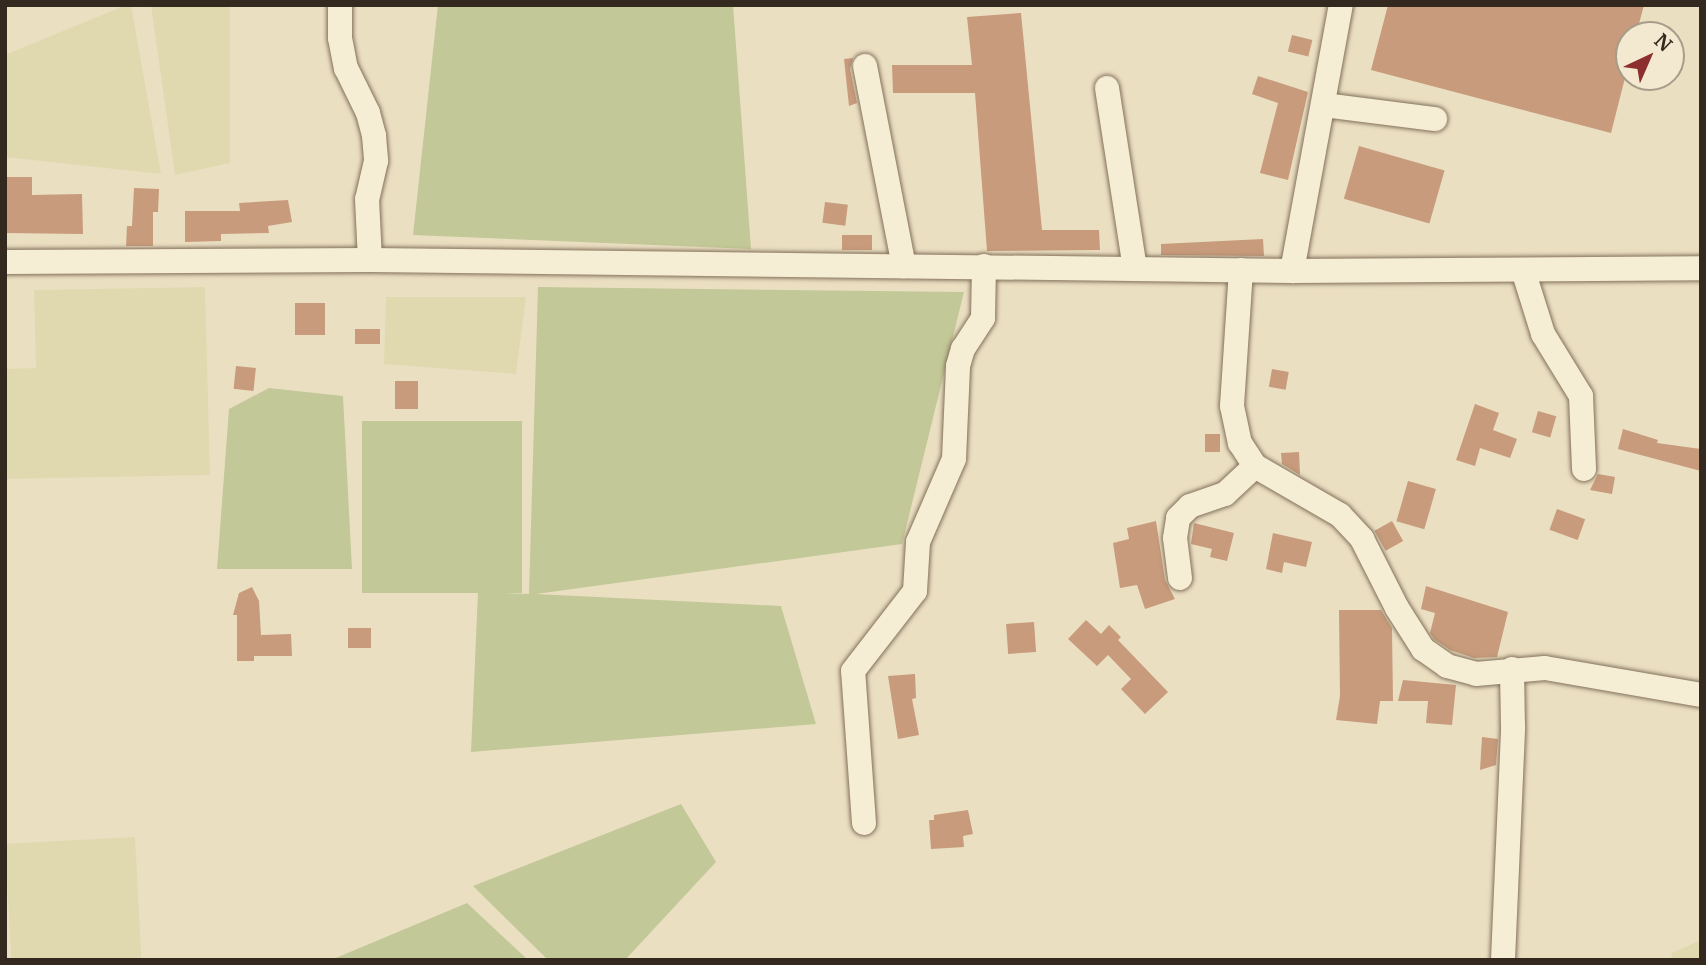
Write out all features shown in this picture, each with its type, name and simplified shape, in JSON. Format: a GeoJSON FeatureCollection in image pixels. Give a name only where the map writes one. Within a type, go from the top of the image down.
{"type":"FeatureCollection","features":[{"type":"Feature","properties":{"kind":"street"},"geometry":{"type":"LineString","coordinates":[[340,5],[341,38],[346,68],[368,113],[374,136],[376,161],[367,199],[370,260]]}},
{"type":"Feature","properties":{"kind":"street"},"geometry":{"type":"LineString","coordinates":[[1292,271],[1341,5]]}},
{"type":"Feature","properties":{"kind":"street"},"geometry":{"type":"LineString","coordinates":[[865,66],[904,265]]}},
{"type":"Feature","properties":{"kind":"street"},"geometry":{"type":"LineString","coordinates":[[1107,88],[1135,268]]}},
{"type":"Feature","properties":{"kind":"street"},"geometry":{"type":"LineString","coordinates":[[1324,105],[1435,119]]}},
{"type":"Feature","properties":{"kind":"street"},"geometry":{"type":"LineString","coordinates":[[5,262],[370,260],[1292,271],[1701,268]]}},
{"type":"Feature","properties":{"kind":"street"},"geometry":{"type":"LineString","coordinates":[[864,823],[853,671],[915,591],[918,542],[954,458],[958,366],[963,349],[983,318],[984,266]]}},
{"type":"Feature","properties":{"kind":"street"},"geometry":{"type":"LineString","coordinates":[[1241,270],[1232,406],[1240,443],[1255,466],[1340,515],[1362,539],[1397,608],[1423,649],[1447,666],[1476,674],[1545,668],[1701,695]]}},
{"type":"Feature","properties":{"kind":"street"},"geometry":{"type":"LineString","coordinates":[[1523,270],[1543,334],[1581,396],[1584,469]]}},
{"type":"Feature","properties":{"kind":"street"},"geometry":{"type":"LineString","coordinates":[[1180,578],[1175,538],[1178,518],[1190,506],[1225,494],[1255,466]]}},
{"type":"Feature","properties":{"kind":"street"},"geometry":{"type":"LineString","coordinates":[[1503,960],[1513,727],[1512,669]]}},
{"type":"Feature","properties":{"kind":"shaded area"},"geometry":{"type":"Polygon","coordinates":[[[131,5],[161,174],[5,157],[5,55],[131,5]]]}},
{"type":"Feature","properties":{"kind":"shaded area"},"geometry":{"type":"Polygon","coordinates":[[[151,5],[230,5],[230,163],[175,175],[151,5]]]}},
{"type":"Feature","properties":{"kind":"shaded area"},"geometry":{"type":"Polygon","coordinates":[[[205,287],[210,475],[5,479],[5,369],[36,368],[34,290],[205,287]]]}},
{"type":"Feature","properties":{"kind":"shaded area"},"geometry":{"type":"Polygon","coordinates":[[[386,297],[526,297],[516,374],[384,364],[386,297]]]}},
{"type":"Feature","properties":{"kind":"shaded area"},"geometry":{"type":"Polygon","coordinates":[[[135,837],[141,960],[11,960],[5,844],[135,837]]]}},
{"type":"Feature","properties":{"kind":"shaded area"},"geometry":{"type":"Polygon","coordinates":[[[1701,940],[1701,960],[1671,960],[1672,953],[1701,940]]]}},
{"type":"Feature","properties":{"kind":"green space"},"geometry":{"type":"Polygon","coordinates":[[[438,5],[733,5],[751,249],[413,235],[438,5]]]}},
{"type":"Feature","properties":{"kind":"green space"},"geometry":{"type":"Polygon","coordinates":[[[538,287],[964,292],[902,544],[536,594],[781,606],[816,724],[471,752],[478,592],[529,594],[538,287]]]}},
{"type":"Feature","properties":{"kind":"green space"},"geometry":{"type":"Polygon","coordinates":[[[269,388],[343,396],[352,569],[217,569],[229,409],[269,388]]]}},
{"type":"Feature","properties":{"kind":"green space"},"geometry":{"type":"Polygon","coordinates":[[[362,421],[522,421],[522,593],[362,593],[362,421]]]}},
{"type":"Feature","properties":{"kind":"green space"},"geometry":{"type":"Polygon","coordinates":[[[681,804],[716,862],[625,960],[548,960],[473,886],[681,804]]]}},
{"type":"Feature","properties":{"kind":"green space"},"geometry":{"type":"Polygon","coordinates":[[[467,903],[528,960],[331,960],[467,903]]]}},
{"type":"Feature","properties":{"kind":"building"},"geometry":{"type":"Polygon","coordinates":[[[1388,5],[1644,5],[1640,21],[1615,21],[1615,91],[1622,91],[1611,133],[1371,70],[1388,5]]]}},
{"type":"Feature","properties":{"kind":"building"},"geometry":{"type":"Polygon","coordinates":[[[1021,13],[1042,230],[1099,230],[1100,250],[987,251],[975,93],[893,93],[892,65],[972,65],[967,17],[1021,13]]]}},
{"type":"Feature","properties":{"kind":"building"},"geometry":{"type":"Polygon","coordinates":[[[1292,35],[1312,40],[1308,57],[1288,51],[1292,35]]]}},
{"type":"Feature","properties":{"kind":"building"},"geometry":{"type":"Polygon","coordinates":[[[853,58],[850,69],[857,103],[849,106],[844,59],[853,58]]]}},
{"type":"Feature","properties":{"kind":"building"},"geometry":{"type":"Polygon","coordinates":[[[1258,76],[1308,92],[1288,180],[1260,173],[1278,103],[1252,94],[1258,76]]]}},
{"type":"Feature","properties":{"kind":"building"},"geometry":{"type":"Polygon","coordinates":[[[1359,146],[1445,171],[1429,223],[1344,199],[1359,146]]]}},
{"type":"Feature","properties":{"kind":"building"},"geometry":{"type":"Polygon","coordinates":[[[5,177],[32,177],[32,195],[82,194],[83,234],[5,233],[5,177]]]}},
{"type":"Feature","properties":{"kind":"building"},"geometry":{"type":"Polygon","coordinates":[[[134,188],[159,189],[158,212],[153,212],[153,246],[126,246],[127,226],[132,226],[134,188]]]}},
{"type":"Feature","properties":{"kind":"building"},"geometry":{"type":"Polygon","coordinates":[[[288,200],[292,222],[268,226],[269,233],[221,234],[221,241],[185,242],[185,211],[240,211],[239,203],[288,200]]]}},
{"type":"Feature","properties":{"kind":"building"},"geometry":{"type":"Polygon","coordinates":[[[825,202],[848,205],[845,226],[822,223],[825,202]]]}},
{"type":"Feature","properties":{"kind":"building"},"geometry":{"type":"Polygon","coordinates":[[[842,235],[872,235],[872,250],[842,250],[842,235]]]}},
{"type":"Feature","properties":{"kind":"building"},"geometry":{"type":"Polygon","coordinates":[[[1263,239],[1264,256],[1161,255],[1161,244],[1263,239]]]}},
{"type":"Feature","properties":{"kind":"building"},"geometry":{"type":"Polygon","coordinates":[[[295,303],[325,303],[325,335],[295,335],[295,303]]]}},
{"type":"Feature","properties":{"kind":"building"},"geometry":{"type":"Polygon","coordinates":[[[355,329],[380,329],[380,344],[355,344],[355,329]]]}},
{"type":"Feature","properties":{"kind":"building"},"geometry":{"type":"Polygon","coordinates":[[[236,366],[256,368],[253,391],[234,389],[236,366]]]}},
{"type":"Feature","properties":{"kind":"building"},"geometry":{"type":"Polygon","coordinates":[[[1272,369],[1289,372],[1286,390],[1269,387],[1272,369]]]}},
{"type":"Feature","properties":{"kind":"building"},"geometry":{"type":"Polygon","coordinates":[[[395,381],[418,381],[418,409],[395,409],[395,381]]]}},
{"type":"Feature","properties":{"kind":"building"},"geometry":{"type":"Polygon","coordinates":[[[1475,404],[1499,413],[1493,430],[1517,439],[1510,458],[1480,448],[1475,466],[1456,460],[1475,404]]]}},
{"type":"Feature","properties":{"kind":"building"},"geometry":{"type":"Polygon","coordinates":[[[1538,411],[1556,416],[1550,437],[1532,432],[1538,411]]]}},
{"type":"Feature","properties":{"kind":"building"},"geometry":{"type":"Polygon","coordinates":[[[1623,429],[1658,440],[1657,443],[1701,449],[1701,471],[1618,449],[1623,429]]]}},
{"type":"Feature","properties":{"kind":"building"},"geometry":{"type":"Polygon","coordinates":[[[1205,434],[1220,434],[1220,452],[1205,452],[1205,434]]]}},
{"type":"Feature","properties":{"kind":"building"},"geometry":{"type":"Polygon","coordinates":[[[1299,452],[1300,475],[1282,464],[1281,453],[1299,452]]]}},
{"type":"Feature","properties":{"kind":"building"},"geometry":{"type":"Polygon","coordinates":[[[1598,474],[1615,477],[1612,494],[1590,490],[1598,474]]]}},
{"type":"Feature","properties":{"kind":"building"},"geometry":{"type":"Polygon","coordinates":[[[1408,481],[1436,489],[1424,529],[1396,521],[1408,481]]]}},
{"type":"Feature","properties":{"kind":"building"},"geometry":{"type":"Polygon","coordinates":[[[1557,509],[1585,519],[1578,540],[1549,530],[1557,509]]]}},
{"type":"Feature","properties":{"kind":"building"},"geometry":{"type":"Polygon","coordinates":[[[1156,521],[1165,580],[1175,599],[1145,609],[1137,585],[1120,588],[1113,543],[1129,539],[1127,528],[1156,521]]]}},
{"type":"Feature","properties":{"kind":"building"},"geometry":{"type":"Polygon","coordinates":[[[1392,521],[1403,541],[1386,551],[1375,531],[1392,521]]]}},
{"type":"Feature","properties":{"kind":"building"},"geometry":{"type":"Polygon","coordinates":[[[1194,523],[1234,533],[1227,561],[1210,557],[1212,549],[1191,544],[1194,523]]]}},
{"type":"Feature","properties":{"kind":"building"},"geometry":{"type":"Polygon","coordinates":[[[1273,533],[1312,542],[1306,567],[1284,562],[1282,573],[1266,569],[1273,533]]]}},
{"type":"Feature","properties":{"kind":"building"},"geometry":{"type":"Polygon","coordinates":[[[1426,586],[1508,612],[1497,657],[1474,658],[1450,650],[1434,639],[1430,633],[1435,613],[1421,609],[1426,586]]]}},
{"type":"Feature","properties":{"kind":"building"},"geometry":{"type":"Polygon","coordinates":[[[252,587],[259,601],[261,635],[291,634],[292,656],[254,656],[254,661],[237,661],[237,615],[233,615],[239,593],[252,587]]]}},
{"type":"Feature","properties":{"kind":"building"},"geometry":{"type":"Polygon","coordinates":[[[1339,610],[1381,610],[1392,628],[1393,701],[1380,701],[1377,724],[1336,720],[1340,696],[1339,610]]]}},
{"type":"Feature","properties":{"kind":"building"},"geometry":{"type":"Polygon","coordinates":[[[1086,620],[1101,634],[1109,625],[1121,637],[1118,640],[1168,692],[1145,714],[1121,689],[1131,679],[1108,655],[1097,666],[1068,639],[1086,620]]]}},
{"type":"Feature","properties":{"kind":"building"},"geometry":{"type":"Polygon","coordinates":[[[1034,622],[1036,652],[1008,654],[1006,624],[1034,622]]]}},
{"type":"Feature","properties":{"kind":"building"},"geometry":{"type":"Polygon","coordinates":[[[348,628],[371,628],[371,648],[348,648],[348,628]]]}},
{"type":"Feature","properties":{"kind":"building"},"geometry":{"type":"Polygon","coordinates":[[[915,674],[916,698],[912,699],[919,735],[898,739],[888,676],[915,674]]]}},
{"type":"Feature","properties":{"kind":"building"},"geometry":{"type":"Polygon","coordinates":[[[1403,680],[1456,685],[1452,725],[1426,723],[1428,701],[1398,701],[1403,680]]]}},
{"type":"Feature","properties":{"kind":"building"},"geometry":{"type":"Polygon","coordinates":[[[1482,737],[1498,739],[1496,765],[1480,770],[1482,737]]]}},
{"type":"Feature","properties":{"kind":"building"},"geometry":{"type":"Polygon","coordinates":[[[968,810],[973,834],[963,836],[964,847],[931,849],[929,820],[934,820],[934,815],[968,810]]]}}]}
